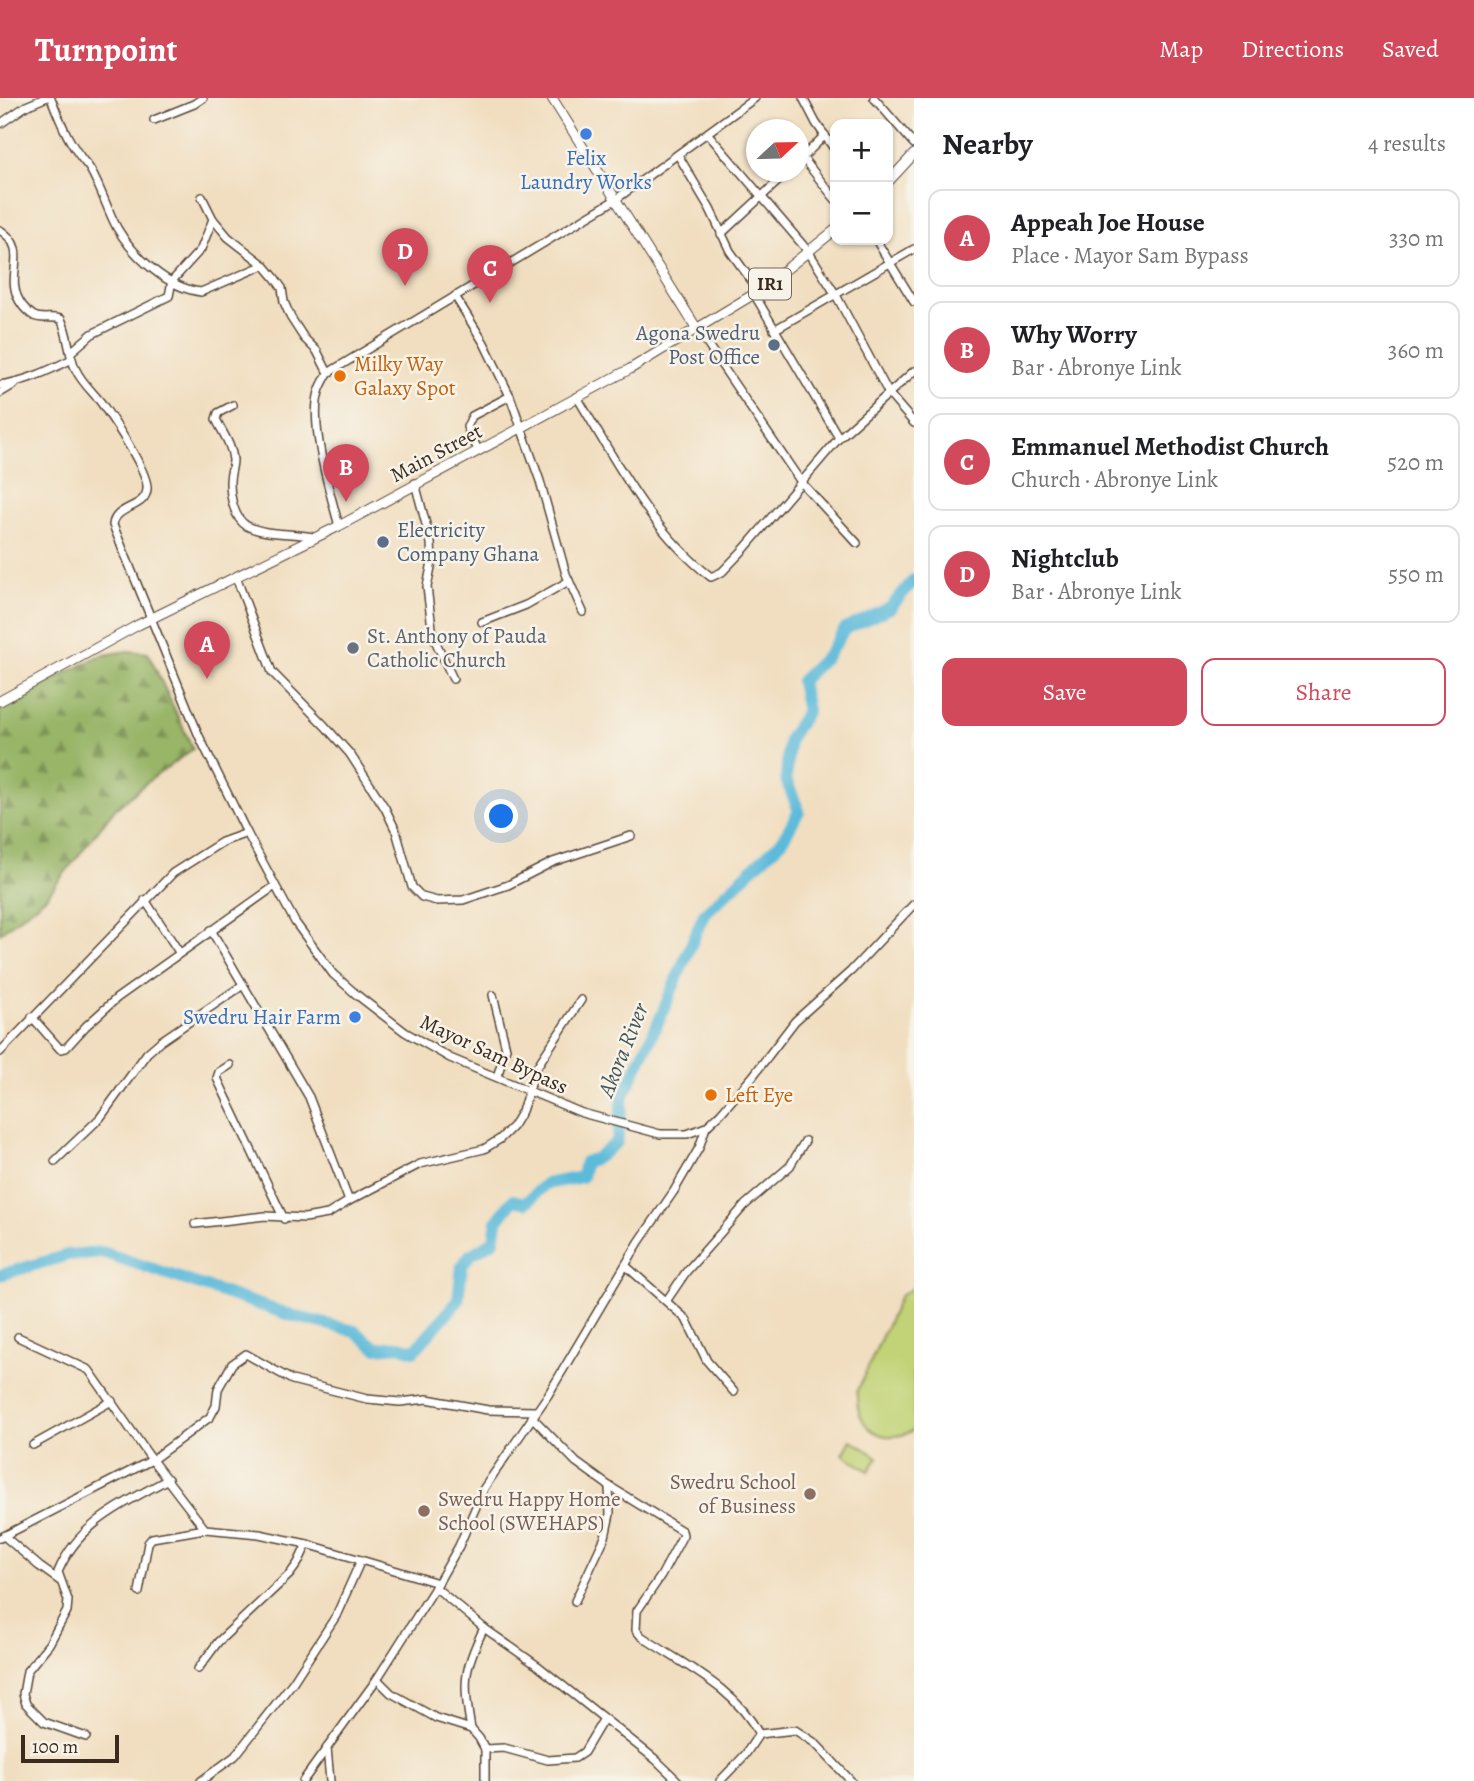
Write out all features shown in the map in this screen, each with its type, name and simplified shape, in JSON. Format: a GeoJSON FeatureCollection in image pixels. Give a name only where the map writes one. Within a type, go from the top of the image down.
{"type":"FeatureCollection","features":[{"type":"Feature","properties":{"kind":"main road"},"geometry":{"type":"LineString","coordinates":[[552,98],[697,329]]}},
{"type":"Feature","properties":{"kind":"main road"},"geometry":{"type":"LineString","coordinates":[[893,177],[914,154]]}},
{"type":"Feature","properties":{"kind":"main road","name":"Main Street"},"geometry":{"type":"LineString","coordinates":[[0,701],[152,619],[339,526],[577,397],[756,293],[787,271],[830,234]]}},
{"type":"Feature","properties":{"kind":"street"},"geometry":{"type":"LineString","coordinates":[[0,124],[26,106],[45,98]]}},
{"type":"Feature","properties":{"kind":"street"},"geometry":{"type":"LineString","coordinates":[[51,98],[65,130],[91,170],[117,228],[156,272],[201,292],[264,265]]}},
{"type":"Feature","properties":{"kind":"street"},"geometry":{"type":"LineString","coordinates":[[154,120],[203,98]]}},
{"type":"Feature","properties":{"kind":"street"},"geometry":{"type":"LineString","coordinates":[[339,526],[324,464],[316,408],[318,393],[328,373],[615,200],[755,98]]}},
{"type":"Feature","properties":{"kind":"street"},"geometry":{"type":"LineString","coordinates":[[803,98],[830,142]]}},
{"type":"Feature","properties":{"kind":"street"},"geometry":{"type":"LineString","coordinates":[[874,98],[914,144]]}},
{"type":"Feature","properties":{"kind":"street"},"geometry":{"type":"LineString","coordinates":[[708,134],[808,251],[836,295],[889,394],[914,423]]}},
{"type":"Feature","properties":{"kind":"street"},"geometry":{"type":"LineString","coordinates":[[809,151],[825,135]]}},
{"type":"Feature","properties":{"kind":"street"},"geometry":{"type":"LineString","coordinates":[[678,155],[774,330],[839,438]]}},
{"type":"Feature","properties":{"kind":"street"},"geometry":{"type":"LineString","coordinates":[[809,168],[830,193]]}},
{"type":"Feature","properties":{"kind":"street"},"geometry":{"type":"LineString","coordinates":[[721,234],[778,182]]}},
{"type":"Feature","properties":{"kind":"street"},"geometry":{"type":"LineString","coordinates":[[202,198],[213,219],[228,237],[264,265],[282,288],[284,302],[291,318],[304,338],[317,351],[328,373]]}},
{"type":"Feature","properties":{"kind":"street"},"geometry":{"type":"LineString","coordinates":[[0,384],[18,382],[43,374],[72,356],[92,334],[169,296],[172,281],[201,249],[213,219]]}},
{"type":"Feature","properties":{"kind":"street"},"geometry":{"type":"LineString","coordinates":[[0,230],[13,242],[17,252],[13,282],[21,303],[30,314],[40,318],[52,316],[61,319],[72,356]]}},
{"type":"Feature","properties":{"kind":"street"},"geometry":{"type":"LineString","coordinates":[[879,245],[914,302]]}},
{"type":"Feature","properties":{"kind":"street"},"geometry":{"type":"LineString","coordinates":[[774,330],[914,249]]}},
{"type":"Feature","properties":{"kind":"street"},"geometry":{"type":"LineString","coordinates":[[455,296],[484,343],[510,396],[540,481],[569,581],[583,612]]}},
{"type":"Feature","properties":{"kind":"street"},"geometry":{"type":"LineString","coordinates":[[697,329],[801,482],[857,542]]}},
{"type":"Feature","properties":{"kind":"street","name":"Mayor Sam Bypass"},"geometry":{"type":"LineString","coordinates":[[72,356],[77,371],[115,423],[146,478],[147,494],[118,513],[113,525],[199,736],[275,886],[313,949],[333,974],[405,1032],[450,1058],[582,1113],[676,1136],[706,1127]]}},
{"type":"Feature","properties":{"kind":"street"},"geometry":{"type":"LineString","coordinates":[[577,397],[642,503],[663,529],[711,577],[722,572],[745,548],[839,438],[914,372]]}},
{"type":"Feature","properties":{"kind":"street"},"geometry":{"type":"LineString","coordinates":[[0,393],[18,382]]}},
{"type":"Feature","properties":{"kind":"street"},"geometry":{"type":"LineString","coordinates":[[478,450],[467,427],[472,415],[510,396]]}},
{"type":"Feature","properties":{"kind":"street"},"geometry":{"type":"LineString","coordinates":[[233,405],[218,413],[216,419],[229,444],[233,459],[230,481],[234,510],[239,519],[247,526],[270,532],[313,537]]}},
{"type":"Feature","properties":{"kind":"street"},"geometry":{"type":"LineString","coordinates":[[415,483],[430,543],[432,562],[427,587],[433,636],[453,680]]}},
{"type":"Feature","properties":{"kind":"street"},"geometry":{"type":"LineString","coordinates":[[236,577],[272,672],[350,754],[385,808],[396,831],[412,887],[422,897],[437,901],[463,900],[508,885],[553,862],[631,836]]}},
{"type":"Feature","properties":{"kind":"street"},"geometry":{"type":"LineString","coordinates":[[482,622],[526,605],[569,581]]}},
{"type":"Feature","properties":{"kind":"street"},"geometry":{"type":"LineString","coordinates":[[0,1052],[173,873],[222,842],[247,833]]}},
{"type":"Feature","properties":{"kind":"street"},"geometry":{"type":"LineString","coordinates":[[32,1017],[60,1049],[66,1048],[100,1013],[179,953],[275,886]]}},
{"type":"Feature","properties":{"kind":"street"},"geometry":{"type":"LineString","coordinates":[[145,900],[179,953]]}},
{"type":"Feature","properties":{"kind":"street"},"geometry":{"type":"LineString","coordinates":[[303,1781],[377,1679],[437,1585],[459,1546],[484,1488],[587,1333],[690,1166],[706,1127],[753,1076],[795,1021],[851,971],[914,904]]}},
{"type":"Feature","properties":{"kind":"street"},"geometry":{"type":"LineString","coordinates":[[211,930],[309,1097],[349,1201]]}},
{"type":"Feature","properties":{"kind":"street"},"geometry":{"type":"LineString","coordinates":[[55,1161],[100,1118],[147,1052],[243,985]]}},
{"type":"Feature","properties":{"kind":"street"},"geometry":{"type":"LineString","coordinates":[[494,995],[506,1048],[497,1077]]}},
{"type":"Feature","properties":{"kind":"street"},"geometry":{"type":"LineString","coordinates":[[195,1224],[232,1218],[265,1216],[284,1219],[328,1214],[420,1164],[460,1156],[492,1144],[513,1126],[522,1111],[536,1068],[581,1000]]}},
{"type":"Feature","properties":{"kind":"street"},"geometry":{"type":"LineString","coordinates":[[230,1065],[219,1072],[217,1078],[284,1219]]}},
{"type":"Feature","properties":{"kind":"street"},"geometry":{"type":"LineString","coordinates":[[667,1300],[686,1272],[739,1211],[790,1166],[805,1141]]}},
{"type":"Feature","properties":{"kind":"street"},"geometry":{"type":"LineString","coordinates":[[626,1266],[686,1319],[707,1361],[734,1392]]}},
{"type":"Feature","properties":{"kind":"street"},"geometry":{"type":"LineString","coordinates":[[18,1337],[89,1370],[152,1460],[205,1529]]}},
{"type":"Feature","properties":{"kind":"street"},"geometry":{"type":"LineString","coordinates":[[61,1581],[2,1537],[152,1460],[210,1417],[216,1406],[218,1389],[232,1364],[246,1354],[292,1380],[367,1399],[400,1402],[435,1400],[488,1410],[534,1414],[576,1462],[609,1486],[682,1531],[683,1535],[661,1576],[637,1611],[636,1630],[733,1699],[748,1714],[760,1734]]}},
{"type":"Feature","properties":{"kind":"street"},"geometry":{"type":"LineString","coordinates":[[33,1446],[112,1401]]}},
{"type":"Feature","properties":{"kind":"street"},"geometry":{"type":"LineString","coordinates":[[86,1737],[44,1722],[26,1704],[23,1694],[27,1671],[49,1644],[67,1611],[68,1600],[58,1572],[62,1562],[95,1521],[167,1479]]}},
{"type":"Feature","properties":{"kind":"street"},"geometry":{"type":"LineString","coordinates":[[575,1601],[605,1537],[610,1514],[609,1486]]}},
{"type":"Feature","properties":{"kind":"street"},"geometry":{"type":"LineString","coordinates":[[139,1592],[148,1543],[152,1538],[205,1529],[259,1534],[307,1544],[437,1585],[484,1628],[655,1759],[678,1781]]}},
{"type":"Feature","properties":{"kind":"street"},"geometry":{"type":"LineString","coordinates":[[198,1668],[218,1642],[290,1574],[307,1544]]}},
{"type":"Feature","properties":{"kind":"street"},"geometry":{"type":"LineString","coordinates":[[201,1781],[235,1756],[293,1682],[336,1616],[361,1560]]}},
{"type":"Feature","properties":{"kind":"street"},"geometry":{"type":"LineString","coordinates":[[471,1729],[465,1686],[466,1667],[484,1628]]}},
{"type":"Feature","properties":{"kind":"street"},"geometry":{"type":"LineString","coordinates":[[377,1679],[391,1693],[436,1718],[471,1729],[485,1749],[485,1781]]}},
{"type":"Feature","properties":{"kind":"street"},"geometry":{"type":"LineString","coordinates":[[485,1749],[504,1748],[548,1760],[575,1758],[584,1752],[603,1720]]}},
{"type":"Feature","properties":{"kind":"street"},"geometry":{"type":"LineString","coordinates":[[720,1781],[745,1755],[760,1734],[795,1730],[815,1743],[851,1781]]}},
{"type":"Feature","properties":{"kind":"street"},"geometry":{"type":"LineString","coordinates":[[327,1747],[330,1781]]}},
{"type":"Feature","properties":{"kind":"green space"},"geometry":{"type":"Polygon","coordinates":[[[127,651],[148,653],[193,749],[114,810],[46,897],[0,933],[0,707],[99,656],[127,651]]]}},
{"type":"Feature","properties":{"kind":"green space"},"geometry":{"type":"Polygon","coordinates":[[[914,1287],[914,1430],[902,1435],[881,1435],[873,1431],[861,1416],[857,1392],[900,1296],[914,1287]]]}},
{"type":"Feature","properties":{"kind":"green space"},"geometry":{"type":"Polygon","coordinates":[[[851,1440],[878,1457],[869,1471],[843,1454],[851,1440]]]}},
{"type":"Feature","properties":{"kind":"waterway","name":"Akora River"},"geometry":{"type":"LineString","coordinates":[[0,1275],[68,1255],[102,1252],[293,1316],[355,1331],[376,1348],[400,1346],[414,1351],[458,1301],[462,1266],[470,1255],[494,1241],[497,1221],[513,1200],[526,1203],[545,1184],[582,1177],[585,1162],[597,1158],[617,1142],[623,1097],[704,914],[782,841],[799,811],[786,780],[789,739],[807,711],[801,681],[827,656],[845,629],[890,608],[914,580]]}},
{"type":"Feature","properties":{"kind":"place","name":"Felix Laundry Works"},"geometry":{"type":"Point","coordinates":[586,134]}},
{"type":"Feature","properties":{"kind":"place","name":"Nightclub"},"geometry":{"type":"Point","coordinates":[405,286]}},
{"type":"Feature","properties":{"kind":"place","name":"Emmanuel Methodist Church"},"geometry":{"type":"Point","coordinates":[490,303]}},
{"type":"Feature","properties":{"kind":"place","name":"Agona Swedru Post Office"},"geometry":{"type":"Point","coordinates":[774,345]}},
{"type":"Feature","properties":{"kind":"place","name":"Milky Way Galaxy Spot"},"geometry":{"type":"Point","coordinates":[340,376]}},
{"type":"Feature","properties":{"kind":"place","name":"Why Worry"},"geometry":{"type":"Point","coordinates":[346,502]}},
{"type":"Feature","properties":{"kind":"place","name":"Electricity Company Ghana"},"geometry":{"type":"Point","coordinates":[383,542]}},
{"type":"Feature","properties":{"kind":"place","name":"St. Anthony of Pauda Catholic Church"},"geometry":{"type":"Point","coordinates":[353,648]}},
{"type":"Feature","properties":{"kind":"place","name":"Appeah Joe House"},"geometry":{"type":"Point","coordinates":[207,679]}},
{"type":"Feature","properties":{"kind":"place","name":"Swedru Hair Farm"},"geometry":{"type":"Point","coordinates":[355,1017]}},
{"type":"Feature","properties":{"kind":"place","name":"Left Eye"},"geometry":{"type":"Point","coordinates":[711,1095]}},
{"type":"Feature","properties":{"kind":"place","name":"Swedru School of Business"},"geometry":{"type":"Point","coordinates":[810,1494]}},
{"type":"Feature","properties":{"kind":"place","name":"Swedru Happy Home School (SWEHAPS)"},"geometry":{"type":"Point","coordinates":[424,1511]}}]}
